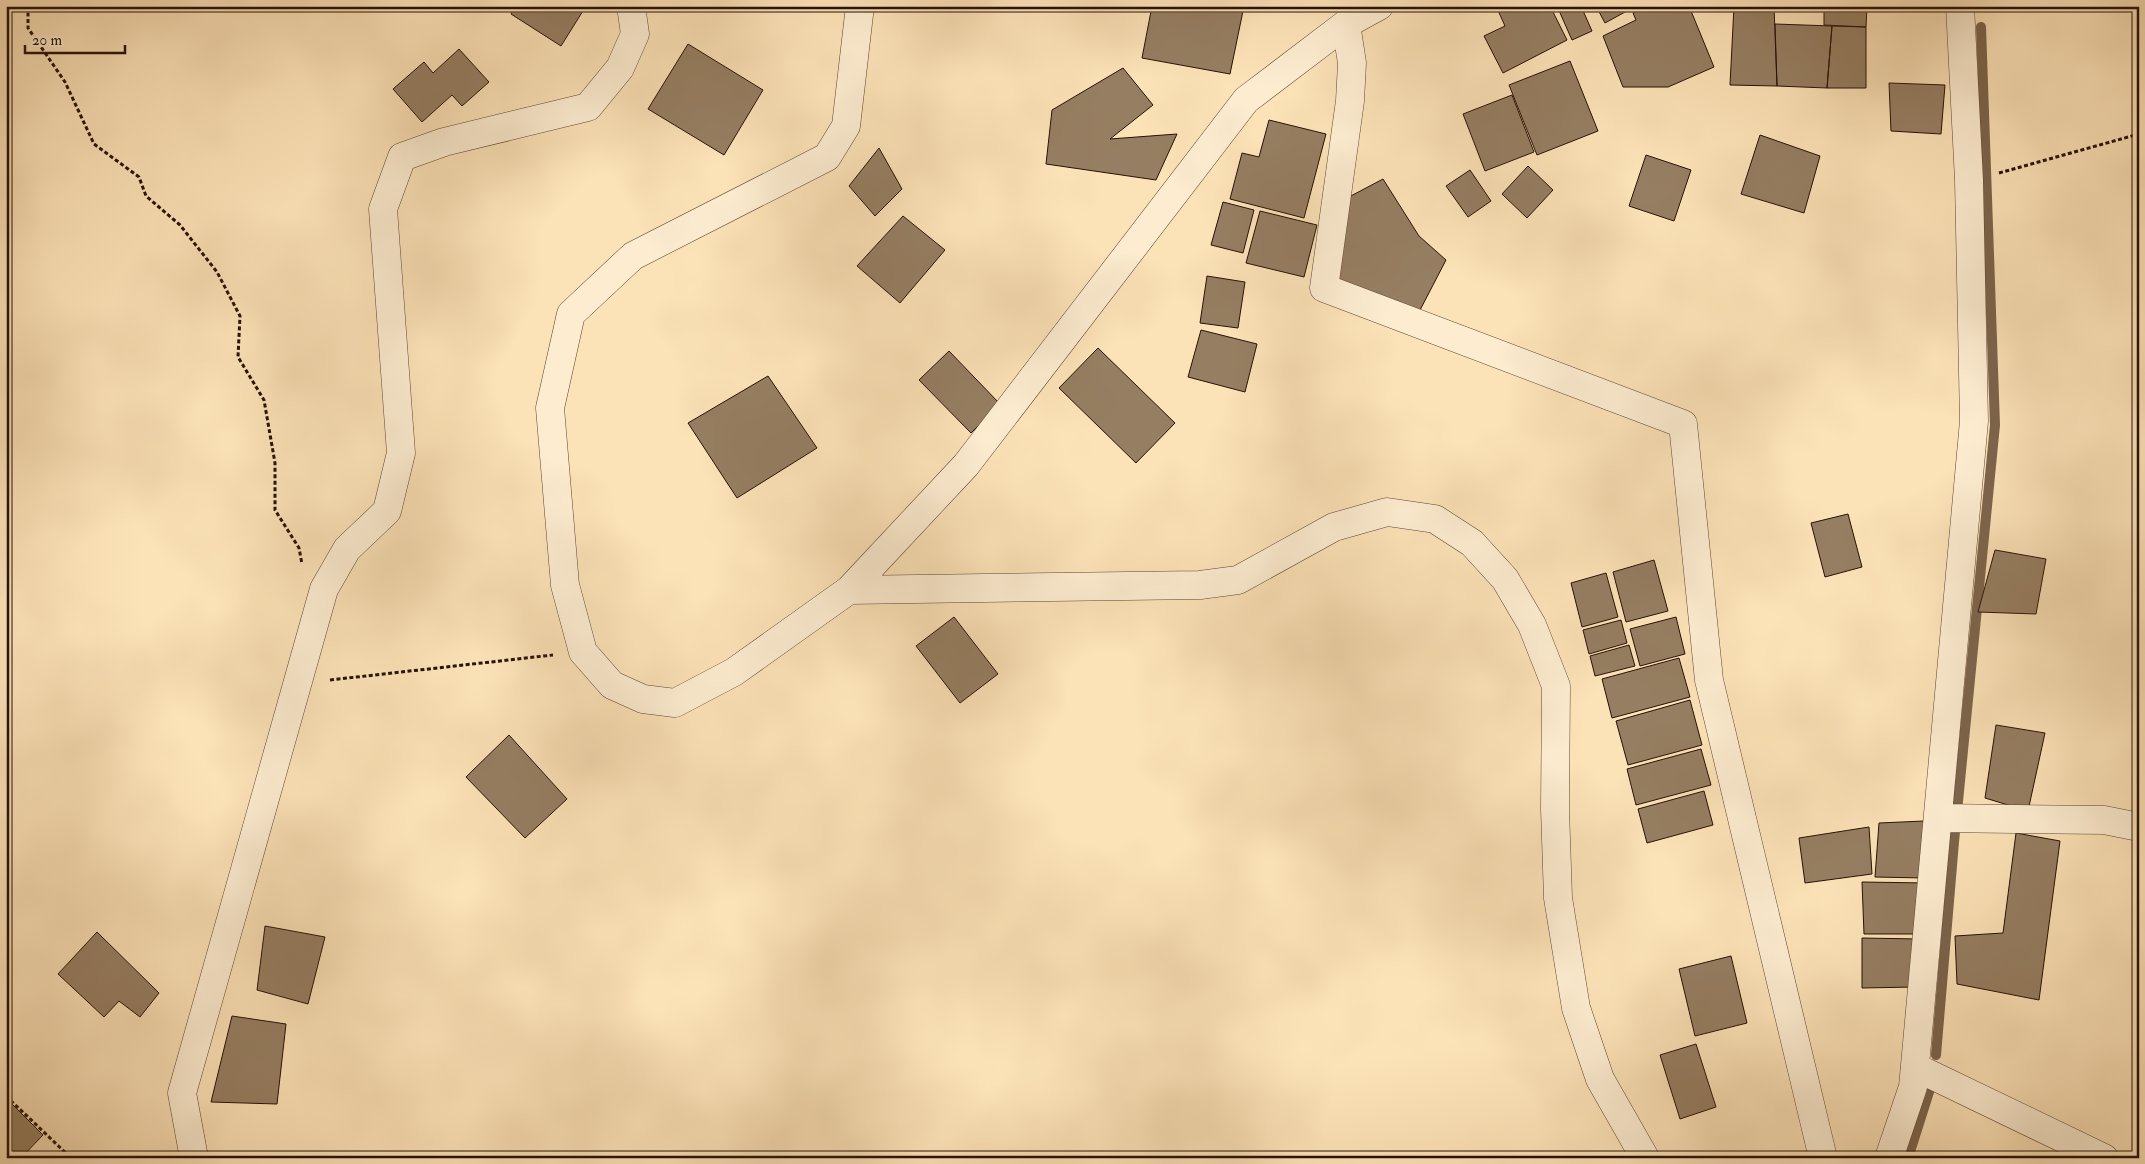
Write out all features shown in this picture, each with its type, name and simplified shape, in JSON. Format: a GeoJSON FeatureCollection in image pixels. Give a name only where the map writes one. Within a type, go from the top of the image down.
{"type":"FeatureCollection","features":[{"type":"Feature","properties":{"kind":"street"},"geometry":{"type":"LineString","coordinates":[[194,1158],[182,1093],[324,589],[347,550],[387,512],[402,452],[383,209],[402,157],[444,142],[588,106],[620,68],[635,34],[631,6]]}},
{"type":"Feature","properties":{"kind":"street"},"geometry":{"type":"LineString","coordinates":[[860,6],[846,126],[827,157],[633,256],[571,314],[550,408],[565,585],[583,652],[612,685],[643,699],[675,703],[734,672],[849,590],[966,465],[1246,100],[1346,24],[1379,6]]}},
{"type":"Feature","properties":{"kind":"street"},"geometry":{"type":"LineString","coordinates":[[1889,1158],[1913,1086],[1974,421],[1969,180],[1960,6]]}},
{"type":"Feature","properties":{"kind":"street"},"geometry":{"type":"LineString","coordinates":[[1346,24],[1352,63],[1350,101],[1324,288],[1682,424],[1708,680],[1823,1158]]}},
{"type":"Feature","properties":{"kind":"street"},"geometry":{"type":"LineString","coordinates":[[849,590],[1200,585],[1238,580],[1334,527],[1387,512],[1435,519],[1472,543],[1505,579],[1532,625],[1556,686],[1555,809],[1558,898],[1576,1008],[1600,1079],[1645,1158]]}},
{"type":"Feature","properties":{"kind":"street"},"geometry":{"type":"LineString","coordinates":[[1939,818],[2104,820],[2139,826]]}},
{"type":"Feature","properties":{"kind":"street"},"geometry":{"type":"LineString","coordinates":[[1914,1067],[2104,1158]]}},
{"type":"Feature","properties":{"kind":"path"},"geometry":{"type":"LineString","coordinates":[[28,6],[28,28],[65,82],[94,144],[139,178],[146,196],[180,225],[217,272],[240,316],[238,357],[264,400],[276,463],[275,510],[299,548],[302,566]]}},
{"type":"Feature","properties":{"kind":"path"},"geometry":{"type":"LineString","coordinates":[[1969,180],[2139,134]]}},
{"type":"Feature","properties":{"kind":"path"},"geometry":{"type":"LineString","coordinates":[[297,684],[583,652]]}},
{"type":"Feature","properties":{"kind":"path"},"geometry":{"type":"LineString","coordinates":[[6,1096],[70,1158]]}},
{"type":"Feature","properties":{"kind":"building"},"geometry":{"type":"Polygon","coordinates":[[[515,6],[586,6],[561,46],[511,14],[515,6]]]}},
{"type":"Feature","properties":{"kind":"building"},"geometry":{"type":"Polygon","coordinates":[[[1152,6],[1244,6],[1230,74],[1142,58],[1152,6]]]}},
{"type":"Feature","properties":{"kind":"building"},"geometry":{"type":"Polygon","coordinates":[[[1496,6],[1550,6],[1567,40],[1503,73],[1484,36],[1505,26],[1496,6]]]}},
{"type":"Feature","properties":{"kind":"building"},"geometry":{"type":"Polygon","coordinates":[[[1557,6],[1581,6],[1592,31],[1572,40],[1557,6]]]}},
{"type":"Feature","properties":{"kind":"building"},"geometry":{"type":"Polygon","coordinates":[[[1596,6],[1636,6],[1605,23],[1596,6]]]}},
{"type":"Feature","properties":{"kind":"building"},"geometry":{"type":"Polygon","coordinates":[[[1648,6],[1689,6],[1714,67],[1668,87],[1623,87],[1603,36],[1636,20],[1633,13],[1648,6]]]}},
{"type":"Feature","properties":{"kind":"building"},"geometry":{"type":"Polygon","coordinates":[[[1734,6],[1774,6],[1777,86],[1730,85],[1734,6]]]}},
{"type":"Feature","properties":{"kind":"building"},"geometry":{"type":"Polygon","coordinates":[[[1824,6],[1867,6],[1866,27],[1824,25],[1824,6]]]}},
{"type":"Feature","properties":{"kind":"building"},"geometry":{"type":"Polygon","coordinates":[[[2024,6],[2024,11],[1974,7],[2024,6]]]}},
{"type":"Feature","properties":{"kind":"building"},"geometry":{"type":"Polygon","coordinates":[[[1775,24],[1832,26],[1827,88],[1777,86],[1775,24]]]}},
{"type":"Feature","properties":{"kind":"building"},"geometry":{"type":"Polygon","coordinates":[[[1832,26],[1866,27],[1866,88],[1827,88],[1832,26]]]}},
{"type":"Feature","properties":{"kind":"building"},"geometry":{"type":"Polygon","coordinates":[[[688,44],[763,90],[724,155],[648,109],[688,44]]]}},
{"type":"Feature","properties":{"kind":"building"},"geometry":{"type":"Polygon","coordinates":[[[459,49],[489,82],[462,106],[452,95],[422,122],[393,89],[424,62],[433,73],[459,49]]]}},
{"type":"Feature","properties":{"kind":"building"},"geometry":{"type":"Polygon","coordinates":[[[1570,61],[1598,131],[1537,155],[1509,85],[1570,61]]]}},
{"type":"Feature","properties":{"kind":"building"},"geometry":{"type":"Polygon","coordinates":[[[1123,68],[1153,105],[1110,139],[1177,134],[1156,180],[1046,164],[1052,110],[1123,68]]]}},
{"type":"Feature","properties":{"kind":"building"},"geometry":{"type":"Polygon","coordinates":[[[1889,83],[1945,85],[1941,134],[1891,131],[1889,83]]]}},
{"type":"Feature","properties":{"kind":"building"},"geometry":{"type":"Polygon","coordinates":[[[1512,95],[1534,152],[1485,171],[1463,114],[1512,95]]]}},
{"type":"Feature","properties":{"kind":"building"},"geometry":{"type":"Polygon","coordinates":[[[1269,120],[1326,134],[1304,218],[1230,199],[1242,153],[1259,157],[1269,120]]]}},
{"type":"Feature","properties":{"kind":"building"},"geometry":{"type":"Polygon","coordinates":[[[1760,135],[1820,156],[1804,213],[1741,194],[1760,135]]]}},
{"type":"Feature","properties":{"kind":"building"},"geometry":{"type":"Polygon","coordinates":[[[879,148],[902,189],[875,216],[849,186],[879,148]]]}},
{"type":"Feature","properties":{"kind":"building"},"geometry":{"type":"Polygon","coordinates":[[[1646,155],[1691,170],[1674,221],[1629,206],[1646,155]]]}},
{"type":"Feature","properties":{"kind":"building"},"geometry":{"type":"Polygon","coordinates":[[[1528,166],[1553,190],[1527,218],[1502,194],[1528,166]]]}},
{"type":"Feature","properties":{"kind":"building"},"geometry":{"type":"Polygon","coordinates":[[[1470,170],[1491,201],[1468,217],[1446,186],[1470,170]]]}},
{"type":"Feature","properties":{"kind":"building"},"geometry":{"type":"Polygon","coordinates":[[[1383,179],[1419,236],[1446,260],[1419,312],[1337,279],[1347,198],[1383,179]]]}},
{"type":"Feature","properties":{"kind":"building"},"geometry":{"type":"Polygon","coordinates":[[[1223,202],[1254,210],[1243,253],[1211,245],[1223,202]]]}},
{"type":"Feature","properties":{"kind":"building"},"geometry":{"type":"Polygon","coordinates":[[[1260,211],[1317,225],[1304,277],[1246,263],[1260,211]]]}},
{"type":"Feature","properties":{"kind":"building"},"geometry":{"type":"Polygon","coordinates":[[[903,216],[945,250],[900,303],[857,266],[903,216]]]}},
{"type":"Feature","properties":{"kind":"building"},"geometry":{"type":"Polygon","coordinates":[[[1207,276],[1245,282],[1238,328],[1200,323],[1207,276]]]}},
{"type":"Feature","properties":{"kind":"building"},"geometry":{"type":"Polygon","coordinates":[[[1201,330],[1257,344],[1245,392],[1188,377],[1201,330]]]}},
{"type":"Feature","properties":{"kind":"building"},"geometry":{"type":"Polygon","coordinates":[[[1098,348],[1175,423],[1136,463],[1059,388],[1098,348]]]}},
{"type":"Feature","properties":{"kind":"building"},"geometry":{"type":"Polygon","coordinates":[[[949,351],[1000,404],[971,433],[919,380],[949,351]]]}},
{"type":"Feature","properties":{"kind":"building"},"geometry":{"type":"Polygon","coordinates":[[[768,376],[817,448],[737,498],[688,423],[768,376]]]}},
{"type":"Feature","properties":{"kind":"building"},"geometry":{"type":"Polygon","coordinates":[[[1848,514],[1862,567],[1825,577],[1811,523],[1848,514]]]}},
{"type":"Feature","properties":{"kind":"building"},"geometry":{"type":"Polygon","coordinates":[[[1995,550],[2046,559],[2036,614],[1978,612],[1995,550]]]}},
{"type":"Feature","properties":{"kind":"building"},"geometry":{"type":"Polygon","coordinates":[[[1654,560],[1668,611],[1626,622],[1613,572],[1654,560]]]}},
{"type":"Feature","properties":{"kind":"building"},"geometry":{"type":"Polygon","coordinates":[[[1606,573],[1618,617],[1582,627],[1571,583],[1606,573]]]}},
{"type":"Feature","properties":{"kind":"building"},"geometry":{"type":"Polygon","coordinates":[[[954,617],[998,674],[960,703],[916,646],[954,617]]]}},
{"type":"Feature","properties":{"kind":"building"},"geometry":{"type":"Polygon","coordinates":[[[1676,617],[1685,654],[1640,666],[1630,629],[1676,617]]]}},
{"type":"Feature","properties":{"kind":"building"},"geometry":{"type":"Polygon","coordinates":[[[1621,620],[1627,643],[1589,654],[1583,630],[1621,620]]]}},
{"type":"Feature","properties":{"kind":"building"},"geometry":{"type":"Polygon","coordinates":[[[1629,645],[1635,666],[1595,676],[1590,656],[1629,645]]]}},
{"type":"Feature","properties":{"kind":"building"},"geometry":{"type":"Polygon","coordinates":[[[1679,658],[1690,697],[1612,718],[1602,679],[1679,658]]]}},
{"type":"Feature","properties":{"kind":"building"},"geometry":{"type":"Polygon","coordinates":[[[1690,700],[1702,745],[1628,765],[1616,721],[1690,700]]]}},
{"type":"Feature","properties":{"kind":"building"},"geometry":{"type":"Polygon","coordinates":[[[1996,725],[2045,733],[2028,811],[1985,798],[1996,725]]]}},
{"type":"Feature","properties":{"kind":"building"},"geometry":{"type":"Polygon","coordinates":[[[509,735],[567,799],[525,838],[466,777],[509,735]]]}},
{"type":"Feature","properties":{"kind":"building"},"geometry":{"type":"Polygon","coordinates":[[[1701,749],[1711,785],[1636,805],[1627,769],[1701,749]]]}},
{"type":"Feature","properties":{"kind":"building"},"geometry":{"type":"Polygon","coordinates":[[[1704,791],[1713,825],[1647,843],[1638,809],[1704,791]]]}},
{"type":"Feature","properties":{"kind":"building"},"geometry":{"type":"Polygon","coordinates":[[[1924,821],[1924,878],[1875,877],[1879,823],[1924,821]]]}},
{"type":"Feature","properties":{"kind":"building"},"geometry":{"type":"Polygon","coordinates":[[[1869,827],[1872,874],[1805,883],[1799,838],[1869,827]]]}},
{"type":"Feature","properties":{"kind":"building"},"geometry":{"type":"Polygon","coordinates":[[[2016,833],[2060,841],[2039,1000],[1957,984],[1955,936],[2003,933],[2016,833]]]}},
{"type":"Feature","properties":{"kind":"building"},"geometry":{"type":"Polygon","coordinates":[[[1862,882],[1926,883],[1923,934],[1864,934],[1862,882]]]}},
{"type":"Feature","properties":{"kind":"building"},"geometry":{"type":"Polygon","coordinates":[[[265,926],[325,937],[308,1004],[257,990],[265,926]]]}},
{"type":"Feature","properties":{"kind":"building"},"geometry":{"type":"Polygon","coordinates":[[[97,932],[159,993],[140,1017],[119,1001],[104,1017],[58,974],[97,932]]]}},
{"type":"Feature","properties":{"kind":"building"},"geometry":{"type":"Polygon","coordinates":[[[1862,938],[1920,939],[1915,987],[1862,988],[1862,938]]]}},
{"type":"Feature","properties":{"kind":"building"},"geometry":{"type":"Polygon","coordinates":[[[1731,956],[1747,1023],[1695,1036],[1679,969],[1731,956]]]}},
{"type":"Feature","properties":{"kind":"building"},"geometry":{"type":"Polygon","coordinates":[[[232,1016],[286,1024],[277,1104],[211,1102],[232,1016]]]}},
{"type":"Feature","properties":{"kind":"building"},"geometry":{"type":"Polygon","coordinates":[[[1696,1044],[1716,1107],[1680,1119],[1660,1055],[1696,1044]]]}},
{"type":"Feature","properties":{"kind":"building"},"geometry":{"type":"Polygon","coordinates":[[[9,1101],[43,1135],[21,1158],[6,1158],[6,1104],[9,1101]]]}},
{"type":"Feature","properties":{"kind":"waterway"},"geometry":{"type":"LineString","coordinates":[[1936,1055],[1954,842],[1995,425],[1981,27]]}},
{"type":"Feature","properties":{"kind":"waterway"},"geometry":{"type":"LineString","coordinates":[[1908,1158],[1929,1092]]}}]}
